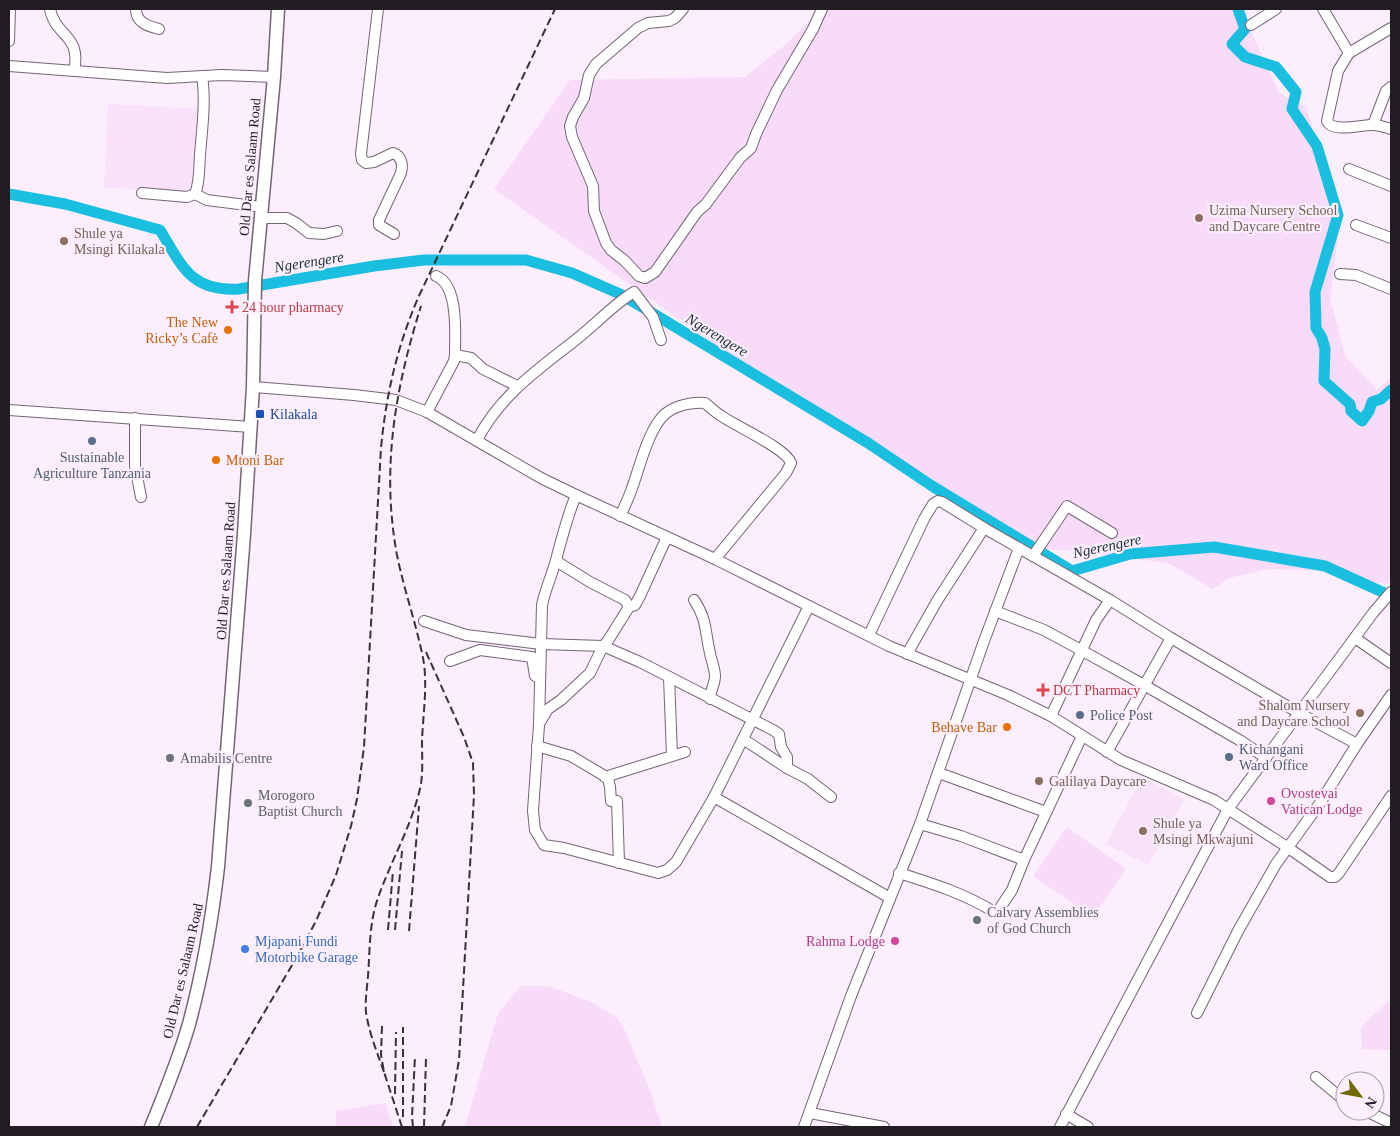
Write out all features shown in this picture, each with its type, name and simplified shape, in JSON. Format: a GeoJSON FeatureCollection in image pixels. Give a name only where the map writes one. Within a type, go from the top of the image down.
{"type":"FeatureCollection","features":[{"type":"Feature","properties":{"kind":"main road","name":"Old Dar es Salaam Road"},"geometry":{"type":"LineString","coordinates":[[151,1127],[178,1060],[189,1025],[212,918],[218,867],[251,427],[255,288],[274,77],[278,9]]}},
{"type":"Feature","properties":{"kind":"street"},"geometry":{"type":"LineString","coordinates":[[9,41],[10,9]]}},
{"type":"Feature","properties":{"kind":"street"},"geometry":{"type":"LineString","coordinates":[[50,9],[54,24],[70,39],[74,48],[76,62],[74,70]]}},
{"type":"Feature","properties":{"kind":"street"},"geometry":{"type":"LineString","coordinates":[[136,9],[136,16],[141,22],[160,29]]}},
{"type":"Feature","properties":{"kind":"street"},"geometry":{"type":"LineString","coordinates":[[378,9],[361,154],[362,160],[366,163],[374,162],[393,153],[400,158],[403,165],[379,220],[379,225],[394,234]]}},
{"type":"Feature","properties":{"kind":"street"},"geometry":{"type":"LineString","coordinates":[[647,277],[643,278],[638,275],[611,250],[604,239],[594,211],[593,186],[572,136],[570,126],[584,98],[589,75],[596,64],[638,28],[648,23],[669,21],[675,18],[683,9]]}},
{"type":"Feature","properties":{"kind":"street"},"geometry":{"type":"LineString","coordinates":[[477,440],[498,408],[517,386],[580,337],[655,272],[697,212],[706,204],[744,154],[751,148],[777,90],[813,29],[822,9]]}},
{"type":"Feature","properties":{"kind":"street"},"geometry":{"type":"LineString","coordinates":[[1251,25],[1276,9]]}},
{"type":"Feature","properties":{"kind":"street"},"geometry":{"type":"LineString","coordinates":[[1323,9],[1349,53]]}},
{"type":"Feature","properties":{"kind":"street"},"geometry":{"type":"LineString","coordinates":[[1391,28],[1349,53],[1338,71],[1327,121],[1331,126],[1338,128],[1373,125],[1391,129]]}},
{"type":"Feature","properties":{"kind":"street"},"geometry":{"type":"LineString","coordinates":[[9,66],[161,77],[243,75],[274,77]]}},
{"type":"Feature","properties":{"kind":"street"},"geometry":{"type":"LineString","coordinates":[[195,194],[199,176],[202,76]]}},
{"type":"Feature","properties":{"kind":"street"},"geometry":{"type":"LineString","coordinates":[[1373,125],[1386,91],[1391,86]]}},
{"type":"Feature","properties":{"kind":"street"},"geometry":{"type":"LineString","coordinates":[[1349,169],[1391,186]]}},
{"type":"Feature","properties":{"kind":"street"},"geometry":{"type":"LineString","coordinates":[[142,193],[187,196],[195,194],[207,200],[287,218],[303,230],[313,234],[337,231]]}},
{"type":"Feature","properties":{"kind":"street"},"geometry":{"type":"LineString","coordinates":[[1356,225],[1391,238]]}},
{"type":"Feature","properties":{"kind":"street"},"geometry":{"type":"LineString","coordinates":[[1340,274],[1356,275],[1391,289]]}},
{"type":"Feature","properties":{"kind":"street"},"geometry":{"type":"LineString","coordinates":[[427,412],[454,361],[455,355],[452,294],[443,280],[436,276]]}},
{"type":"Feature","properties":{"kind":"street"},"geometry":{"type":"LineString","coordinates":[[634,292],[653,316],[661,340]]}},
{"type":"Feature","properties":{"kind":"street"},"geometry":{"type":"LineString","coordinates":[[455,355],[471,358],[483,369],[517,386]]}},
{"type":"Feature","properties":{"kind":"street"},"geometry":{"type":"LineString","coordinates":[[253,387],[387,399],[403,402],[427,412],[541,478],[715,559],[907,654],[1008,695],[1051,716],[1107,752],[1147,772],[1214,800],[1288,847],[1329,877],[1334,877],[1339,873],[1391,796]]}},
{"type":"Feature","properties":{"kind":"street"},"geometry":{"type":"LineString","coordinates":[[620,516],[631,492],[647,446],[661,418],[669,411],[679,407],[705,403],[719,415],[788,457],[791,463],[781,480],[715,559]]}},
{"type":"Feature","properties":{"kind":"street"},"geometry":{"type":"LineString","coordinates":[[9,410],[251,427]]}},
{"type":"Feature","properties":{"kind":"street"},"geometry":{"type":"LineString","coordinates":[[135,418],[135,466],[141,498]]}},
{"type":"Feature","properties":{"kind":"street"},"geometry":{"type":"LineString","coordinates":[[576,495],[567,516],[556,561],[545,590],[542,605],[541,644],[536,658],[539,682],[533,818],[535,830],[544,846],[564,848],[658,873],[667,870],[676,862],[714,797],[754,720],[809,606]]}},
{"type":"Feature","properties":{"kind":"street"},"geometry":{"type":"LineString","coordinates":[[869,635],[924,519],[933,504],[938,501],[1110,600],[1299,713],[1358,744]]}},
{"type":"Feature","properties":{"kind":"street"},"geometry":{"type":"LineString","coordinates":[[1033,556],[1067,506],[1112,533]]}},
{"type":"Feature","properties":{"kind":"street"},"geometry":{"type":"LineString","coordinates":[[907,654],[937,601],[984,528]]}},
{"type":"Feature","properties":{"kind":"street"},"geometry":{"type":"LineString","coordinates":[[538,725],[548,709],[561,700],[590,672],[603,646],[608,642],[629,607],[634,605],[641,594],[667,537]]}},
{"type":"Feature","properties":{"kind":"street"},"geometry":{"type":"LineString","coordinates":[[804,1127],[842,1020],[939,773],[995,611],[1019,548]]}},
{"type":"Feature","properties":{"kind":"street"},"geometry":{"type":"LineString","coordinates":[[556,561],[590,582],[625,600],[629,607]]}},
{"type":"Feature","properties":{"kind":"street"},"geometry":{"type":"LineString","coordinates":[[1060,1127],[1228,809],[1373,613],[1391,592]]}},
{"type":"Feature","properties":{"kind":"street"},"geometry":{"type":"LineString","coordinates":[[694,600],[702,613],[714,670],[715,679],[710,692],[710,699]]}},
{"type":"Feature","properties":{"kind":"street"},"geometry":{"type":"LineString","coordinates":[[1051,716],[1096,620],[1110,600]]}},
{"type":"Feature","properties":{"kind":"street"},"geometry":{"type":"LineString","coordinates":[[995,611],[1044,630],[1081,650],[1241,741],[1266,758]]}},
{"type":"Feature","properties":{"kind":"street"},"geometry":{"type":"LineString","coordinates":[[424,621],[466,635],[541,644],[603,646],[640,662],[778,734],[781,747],[787,758],[788,768]]}},
{"type":"Feature","properties":{"kind":"street"},"geometry":{"type":"LineString","coordinates":[[480,650],[486,637]]}},
{"type":"Feature","properties":{"kind":"street"},"geometry":{"type":"LineString","coordinates":[[1107,752],[1171,638]]}},
{"type":"Feature","properties":{"kind":"street"},"geometry":{"type":"LineString","coordinates":[[1355,638],[1391,663]]}},
{"type":"Feature","properties":{"kind":"street"},"geometry":{"type":"LineString","coordinates":[[450,660],[480,650],[536,658]]}},
{"type":"Feature","properties":{"kind":"street"},"geometry":{"type":"LineString","coordinates":[[669,678],[672,755]]}},
{"type":"Feature","properties":{"kind":"street"},"geometry":{"type":"LineString","coordinates":[[1197,1013],[1238,931],[1271,873],[1391,695]]}},
{"type":"Feature","properties":{"kind":"street"},"geometry":{"type":"LineString","coordinates":[[899,873],[938,885],[982,904],[995,912],[998,911],[1008,898],[1082,736]]}},
{"type":"Feature","properties":{"kind":"street"},"geometry":{"type":"LineString","coordinates":[[743,739],[788,768],[808,778],[831,797]]}},
{"type":"Feature","properties":{"kind":"street"},"geometry":{"type":"LineString","coordinates":[[537,746],[571,756],[606,777],[610,787],[611,801],[617,801],[618,863]]}},
{"type":"Feature","properties":{"kind":"street"},"geometry":{"type":"LineString","coordinates":[[606,777],[685,752]]}},
{"type":"Feature","properties":{"kind":"street"},"geometry":{"type":"LineString","coordinates":[[939,773],[1046,812]]}},
{"type":"Feature","properties":{"kind":"street"},"geometry":{"type":"LineString","coordinates":[[714,797],[890,898]]}},
{"type":"Feature","properties":{"kind":"street"},"geometry":{"type":"LineString","coordinates":[[1214,800],[1230,800],[1235,798]]}},
{"type":"Feature","properties":{"kind":"street"},"geometry":{"type":"LineString","coordinates":[[1214,800],[1220,816],[1219,824]]}},
{"type":"Feature","properties":{"kind":"street"},"geometry":{"type":"LineString","coordinates":[[920,824],[961,836],[1024,860]]}},
{"type":"Feature","properties":{"kind":"street"},"geometry":{"type":"LineString","coordinates":[[1316,1077],[1335,1093]]}},
{"type":"Feature","properties":{"kind":"street"},"geometry":{"type":"LineString","coordinates":[[810,1113],[884,1127]]}},
{"type":"Feature","properties":{"kind":"street"},"geometry":{"type":"LineString","coordinates":[[1066,1114],[1088,1127]]}},
{"type":"Feature","properties":{"kind":"shaded area"},"geometry":{"type":"Polygon","coordinates":[[[821,9],[1241,9],[1279,93],[1306,107],[1341,216],[1330,298],[1345,356],[1377,390],[1391,378],[1391,579],[1388,584],[1371,582],[1335,571],[1270,569],[1229,578],[1213,589],[1168,563],[1074,551],[1014,547],[780,390],[494,189],[570,80],[745,77],[784,46],[821,9]]]}},
{"type":"Feature","properties":{"kind":"shaded area"},"geometry":{"type":"Polygon","coordinates":[[[108,104],[200,109],[192,191],[104,188],[108,104]]]}},
{"type":"Feature","properties":{"kind":"shaded area"},"geometry":{"type":"Polygon","coordinates":[[[1142,778],[1184,799],[1148,865],[1106,844],[1142,778]]]}},
{"type":"Feature","properties":{"kind":"shaded area"},"geometry":{"type":"Polygon","coordinates":[[[1067,827],[1126,869],[1093,917],[1033,876],[1067,827]]]}},
{"type":"Feature","properties":{"kind":"shaded area"},"geometry":{"type":"Polygon","coordinates":[[[521,986],[549,986],[593,1003],[616,1017],[623,1026],[652,1096],[662,1127],[465,1127],[498,1013],[521,986]]]}},
{"type":"Feature","properties":{"kind":"shaded area"},"geometry":{"type":"Polygon","coordinates":[[[1391,999],[1391,1050],[1362,1049],[1361,1027],[1391,999]]]}},
{"type":"Feature","properties":{"kind":"shaded area"},"geometry":{"type":"Polygon","coordinates":[[[385,1103],[393,1127],[336,1127],[336,1111],[385,1103]]]}},
{"type":"Feature","properties":{"kind":"waterway"},"geometry":{"type":"LineString","coordinates":[[1238,9],[1245,29],[1232,44],[1245,57],[1276,67],[1296,92],[1292,109],[1317,146],[1338,215],[1315,292],[1316,328],[1322,338],[1325,349],[1324,381],[1350,404],[1351,411],[1362,421],[1369,411],[1372,402],[1381,399],[1391,390]]}},
{"type":"Feature","properties":{"kind":"waterway","name":"Ngerengere"},"geometry":{"type":"LineString","coordinates":[[9,194],[65,204],[160,230],[175,255],[190,274],[199,281],[223,289],[239,289],[374,266],[424,260],[526,260],[572,273],[620,294],[649,311],[868,443],[932,486],[1072,571],[1130,554],[1214,547],[1325,566],[1391,596]]}},
{"type":"Feature","properties":{"kind":"railway"},"geometry":{"type":"LineString","coordinates":[[197,1127],[298,955],[316,921],[336,875],[357,799],[364,747],[381,448],[386,409],[398,353],[418,298],[555,9]]}},
{"type":"Feature","properties":{"kind":"railway"},"geometry":{"type":"LineString","coordinates":[[384,1072],[371,1035],[366,1012],[371,927],[375,907],[383,884],[413,813],[422,773],[425,689],[423,658],[397,555],[390,491],[393,429],[398,399],[404,368],[421,306]]}},
{"type":"Feature","properties":{"kind":"railway"},"geometry":{"type":"LineString","coordinates":[[426,652],[464,737],[473,763],[474,795],[459,1060],[451,1106],[442,1127]]}},
{"type":"Feature","properties":{"kind":"railway"},"geometry":{"type":"LineString","coordinates":[[409,931],[419,806]]}},
{"type":"Feature","properties":{"kind":"railway"},"geometry":{"type":"LineString","coordinates":[[395,930],[402,851]]}},
{"type":"Feature","properties":{"kind":"railway"},"geometry":{"type":"LineString","coordinates":[[388,930],[393,871]]}},
{"type":"Feature","properties":{"kind":"railway"},"geometry":{"type":"LineString","coordinates":[[382,1026],[381,1055],[384,1072],[402,1127]]}},
{"type":"Feature","properties":{"kind":"railway"},"geometry":{"type":"LineString","coordinates":[[403,1027],[403,1117]]}},
{"type":"Feature","properties":{"kind":"railway"},"geometry":{"type":"LineString","coordinates":[[395,1094],[396,1032]]}},
{"type":"Feature","properties":{"kind":"railway"},"geometry":{"type":"LineString","coordinates":[[413,1127],[415,1056]]}},
{"type":"Feature","properties":{"kind":"railway"},"geometry":{"type":"LineString","coordinates":[[424,1127],[426,1057]]}},
{"type":"Feature","properties":{"kind":"place","name":"Uzima Nursery School and Daycare Centre"},"geometry":{"type":"Point","coordinates":[1199,218]}},
{"type":"Feature","properties":{"kind":"place","name":"Shule ya Msingi Kilakala"},"geometry":{"type":"Point","coordinates":[64,241]}},
{"type":"Feature","properties":{"kind":"place","name":"24 hour pharmacy"},"geometry":{"type":"Point","coordinates":[232,307]}},
{"type":"Feature","properties":{"kind":"place","name":"The New Ricky’s Cafè"},"geometry":{"type":"Point","coordinates":[228,330]}},
{"type":"Feature","properties":{"kind":"place","name":"Kilakala"},"geometry":{"type":"Point","coordinates":[260,414]}},
{"type":"Feature","properties":{"kind":"place","name":"Sustainable Agriculture Tanzania"},"geometry":{"type":"Point","coordinates":[92,441]}},
{"type":"Feature","properties":{"kind":"place","name":"Mtoni Bar"},"geometry":{"type":"Point","coordinates":[216,460]}},
{"type":"Feature","properties":{"kind":"place","name":"DCT Pharmacy"},"geometry":{"type":"Point","coordinates":[1043,690]}},
{"type":"Feature","properties":{"kind":"place","name":"Shalom Nursery and Daycare School"},"geometry":{"type":"Point","coordinates":[1360,713]}},
{"type":"Feature","properties":{"kind":"place","name":"Police Post"},"geometry":{"type":"Point","coordinates":[1080,715]}},
{"type":"Feature","properties":{"kind":"place","name":"Behave Bar"},"geometry":{"type":"Point","coordinates":[1007,727]}},
{"type":"Feature","properties":{"kind":"place","name":"Kichangani Ward Office"},"geometry":{"type":"Point","coordinates":[1229,757]}},
{"type":"Feature","properties":{"kind":"place","name":"Amabilis Centre"},"geometry":{"type":"Point","coordinates":[170,758]}},
{"type":"Feature","properties":{"kind":"place","name":"Galilaya Daycare"},"geometry":{"type":"Point","coordinates":[1039,781]}},
{"type":"Feature","properties":{"kind":"place","name":"Ovostevai Vatican Lodge"},"geometry":{"type":"Point","coordinates":[1271,801]}},
{"type":"Feature","properties":{"kind":"place","name":"Morogoro Baptist Church"},"geometry":{"type":"Point","coordinates":[248,803]}},
{"type":"Feature","properties":{"kind":"place","name":"Shule ya Msingi Mkwajuni"},"geometry":{"type":"Point","coordinates":[1143,831]}},
{"type":"Feature","properties":{"kind":"place","name":"Calvary Assemblies of God Church"},"geometry":{"type":"Point","coordinates":[977,920]}},
{"type":"Feature","properties":{"kind":"place","name":"Rahma Lodge"},"geometry":{"type":"Point","coordinates":[895,941]}},
{"type":"Feature","properties":{"kind":"place","name":"Mjapani Fundi Motorbike Garage"},"geometry":{"type":"Point","coordinates":[245,949]}}]}
